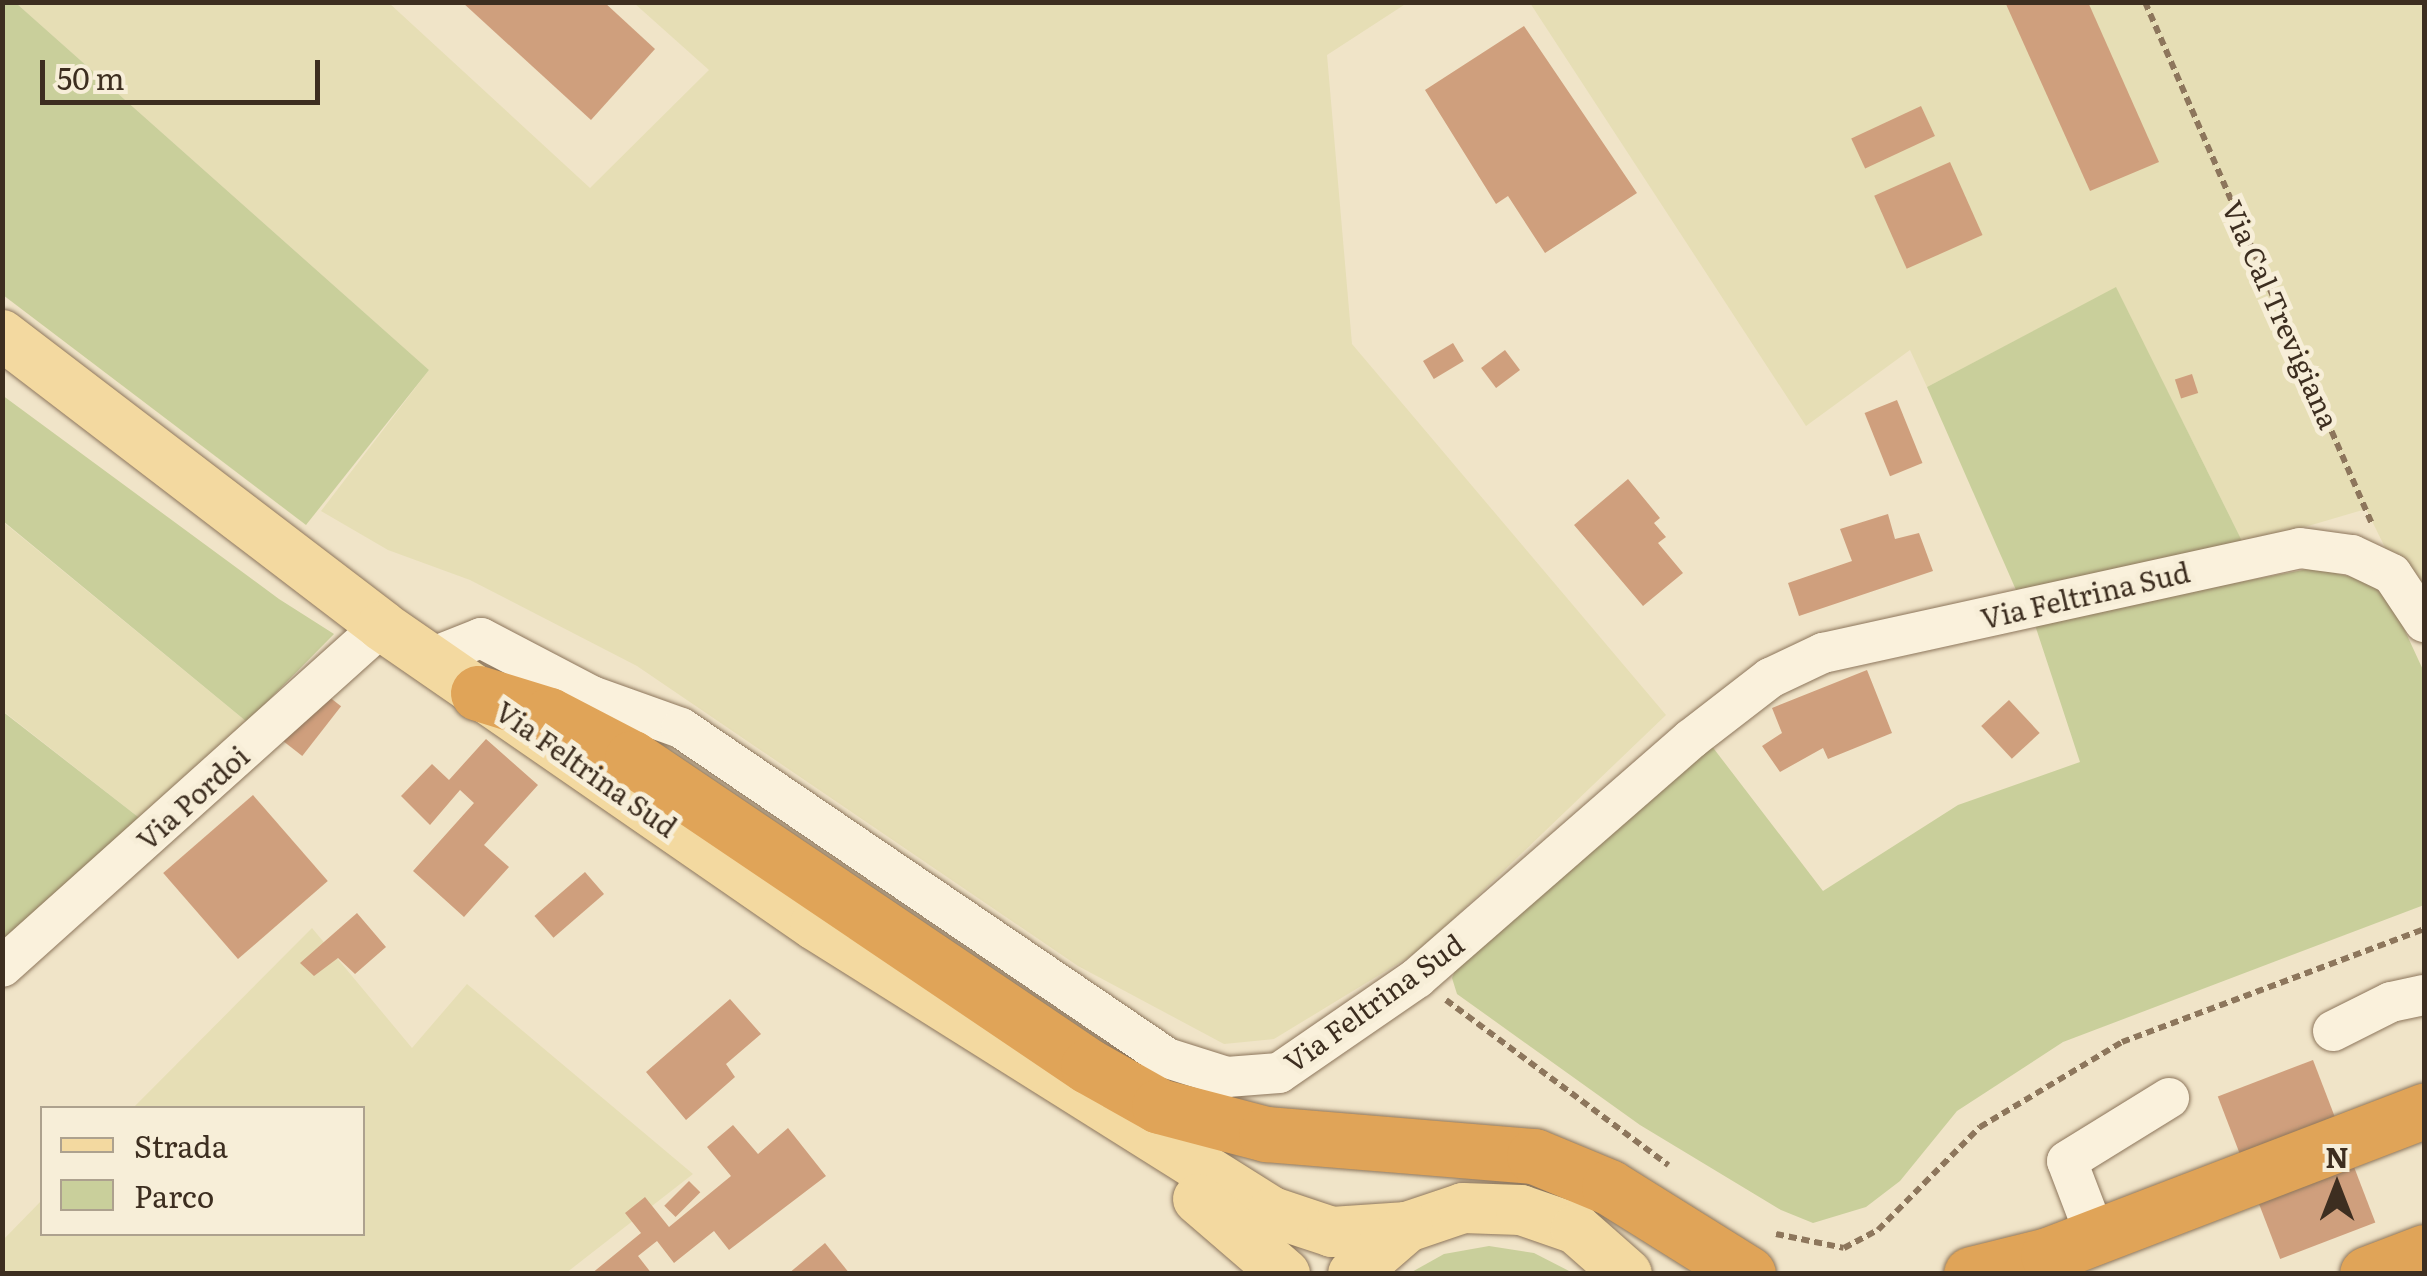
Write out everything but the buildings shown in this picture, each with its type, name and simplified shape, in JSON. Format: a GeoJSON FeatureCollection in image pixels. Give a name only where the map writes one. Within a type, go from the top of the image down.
{"type":"FeatureCollection","features":[{"type":"Feature","properties":{"kind":"highway"},"geometry":{"type":"LineString","coordinates":[[478,693],[549,715],[632,758],[1088,1066],[1159,1106],[1266,1134],[1534,1156],[1755,1250]]}},
{"type":"Feature","properties":{"kind":"highway"},"geometry":{"type":"LineString","coordinates":[[1972,1274],[2054,1255],[2424,1111]]}},
{"type":"Feature","properties":{"kind":"highway"},"geometry":{"type":"LineString","coordinates":[[2368,1274],[2424,1252]]}},
{"type":"Feature","properties":{"kind":"main road","name":"Via Feltrina Sud"},"geometry":{"type":"LineString","coordinates":[[2,335],[382,626],[478,693],[996,1043],[1272,1212],[1332,1232],[1407,1227],[1463,1208],[1521,1210],[1576,1229],[1627,1274]]}},
{"type":"Feature","properties":{"kind":"main road","name":"Via Feltrina Sud"},"geometry":{"type":"LineString","coordinates":[[996,1043],[1285,1274]]}},
{"type":"Feature","properties":{"kind":"main road","name":"Via Feltrina Sud"},"geometry":{"type":"LineString","coordinates":[[1353,1274],[1407,1227]]}},
{"type":"Feature","properties":{"kind":"street","name":"Via Feltrina Sud"},"geometry":{"type":"LineString","coordinates":[[428,658],[481,638],[592,696],[680,728],[1167,1058],[1227,1077],[1279,1074],[1417,978],[1690,739],[1770,678],[1823,653],[2300,548],[2352,555],[2392,574]]}},
{"type":"Feature","properties":{"kind":"street"},"geometry":{"type":"LineString","coordinates":[[2392,574],[2424,622]]}},
{"type":"Feature","properties":{"kind":"street","name":"Via Pordoi"},"geometry":{"type":"LineString","coordinates":[[2,967],[382,626]]}},
{"type":"Feature","properties":{"kind":"street"},"geometry":{"type":"LineString","coordinates":[[2333,1031],[2390,1002],[2424,995]]}},
{"type":"Feature","properties":{"kind":"street"},"geometry":{"type":"LineString","coordinates":[[2054,1255],[2067,1161],[2169,1098]]}},
{"type":"Feature","properties":{"kind":"path","name":"Via Cal Trevigiana"},"geometry":{"type":"LineString","coordinates":[[2145,2],[2392,574]]}},
{"type":"Feature","properties":{"kind":"path"},"geometry":{"type":"LineString","coordinates":[[1755,1250],[1779,1236],[1844,1248],[1878,1230],[1980,1127],[2122,1042],[2424,929]]}},
{"type":"Feature","properties":{"kind":"path"},"geometry":{"type":"LineString","coordinates":[[1417,978],[1615,1131],[1681,1173]]}},
{"type":"Feature","properties":{"kind":"shaded area"},"geometry":{"type":"Polygon","coordinates":[[[16,3],[389,3],[590,188],[709,70],[634,3],[1407,3],[1327,55],[1352,344],[1666,715],[1422,949],[1274,1039],[1224,1044],[1078,966],[637,666],[470,580],[388,550],[321,511],[429,370],[16,3]]]}},
{"type":"Feature","properties":{"kind":"shaded area"},"geometry":{"type":"Polygon","coordinates":[[[1530,3],[2424,3],[2424,626],[2366,509],[2244,545],[2116,288],[1927,387],[1910,350],[1806,426],[1530,3]]]}},
{"type":"Feature","properties":{"kind":"shaded area"},"geometry":{"type":"Polygon","coordinates":[[[2,521],[247,722],[142,820],[3,711],[2,521]]]}},
{"type":"Feature","properties":{"kind":"shaded area"},"geometry":{"type":"Polygon","coordinates":[[[312,928],[412,1048],[467,984],[693,1174],[566,1273],[3,1274],[3,1240],[40,1202],[40,1236],[365,1236],[365,1106],[135,1106],[312,928]]]}},
{"type":"Feature","properties":{"kind":"green space"},"geometry":{"type":"Polygon","coordinates":[[[2,3],[16,3],[429,370],[306,525],[3,295],[2,3]]]}},
{"type":"Feature","properties":{"kind":"green space"},"geometry":{"type":"Polygon","coordinates":[[[2116,287],[2244,545],[2016,590],[1927,387],[2116,287]]]}},
{"type":"Feature","properties":{"kind":"green space"},"geometry":{"type":"Polygon","coordinates":[[[2,395],[279,599],[334,634],[247,722],[3,521],[2,395]]]}},
{"type":"Feature","properties":{"kind":"green space"},"geometry":{"type":"Polygon","coordinates":[[[2313,568],[2369,581],[2394,607],[2424,672],[2424,905],[2063,1042],[1957,1111],[1900,1181],[1866,1207],[1813,1223],[1781,1210],[1640,1125],[1457,994],[1452,978],[1458,964],[1711,745],[1823,891],[1958,805],[2080,762],[2034,622],[2313,568]]]}},
{"type":"Feature","properties":{"kind":"green space"},"geometry":{"type":"Polygon","coordinates":[[[2,711],[142,820],[2,944],[2,711]]]}},
{"type":"Feature","properties":{"kind":"green space"},"geometry":{"type":"Polygon","coordinates":[[[1489,1246],[1534,1253],[1573,1273],[1410,1273],[1444,1254],[1489,1246]]]}}]}
